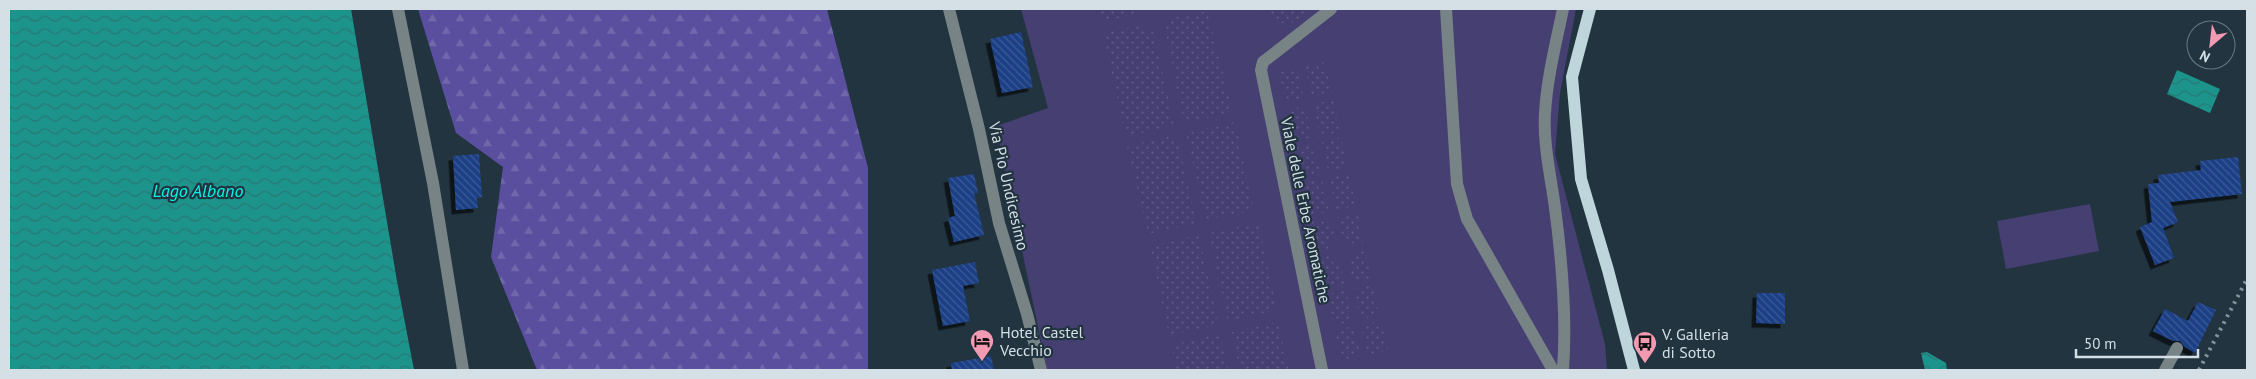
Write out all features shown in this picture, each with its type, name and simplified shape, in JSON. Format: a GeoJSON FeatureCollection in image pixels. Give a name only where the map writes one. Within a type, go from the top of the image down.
{"type":"FeatureCollection","features":[{"type":"Feature","properties":{"kind":"main road"},"geometry":{"type":"LineString","coordinates":[[1590,9],[1572,77],[1581,180],[1608,270],[1634,370]]}},
{"type":"Feature","properties":{"kind":"street"},"geometry":{"type":"LineString","coordinates":[[398,9],[433,183],[463,370]]}},
{"type":"Feature","properties":{"kind":"street","name":"Via Pio Undicesimo"},"geometry":{"type":"LineString","coordinates":[[949,9],[979,129],[999,223],[1028,314],[1041,370]]}},
{"type":"Feature","properties":{"kind":"street","name":"Viale delle Erbe Aromatiche"},"geometry":{"type":"LineString","coordinates":[[1322,370],[1261,70],[1263,62],[1331,9]]}},
{"type":"Feature","properties":{"kind":"street"},"geometry":{"type":"LineString","coordinates":[[1446,9],[1457,184],[1467,219],[1553,370]]}},
{"type":"Feature","properties":{"kind":"street"},"geometry":{"type":"LineString","coordinates":[[1563,370],[1562,262],[1547,154],[1545,114],[1553,58],[1564,9]]}},
{"type":"Feature","properties":{"kind":"street"},"geometry":{"type":"LineString","coordinates":[[2165,370],[2177,348]]}},
{"type":"Feature","properties":{"kind":"shaded area"},"geometry":{"type":"Polygon","coordinates":[[[1021,9],[1576,9],[1560,93],[1555,154],[1605,344],[1607,370],[1047,370],[996,126],[1048,108],[1021,9]]]}},
{"type":"Feature","properties":{"kind":"shaded area"},"geometry":{"type":"Polygon","coordinates":[[[1100,9],[1142,9],[1138,13],[1103,22],[1100,9]]]}},
{"type":"Feature","properties":{"kind":"shaded area"},"geometry":{"type":"Polygon","coordinates":[[[1261,9],[1311,9],[1299,20],[1286,23],[1272,19],[1261,9]]]}},
{"type":"Feature","properties":{"kind":"shaded area"},"geometry":{"type":"Polygon","coordinates":[[[1207,11],[1233,112],[1184,123],[1165,29],[1173,18],[1207,11]]]}},
{"type":"Feature","properties":{"kind":"shaded area"},"geometry":{"type":"Polygon","coordinates":[[[1141,25],[1154,33],[1174,125],[1126,137],[1103,33],[1141,25]]]}},
{"type":"Feature","properties":{"kind":"shaded area"},"geometry":{"type":"Polygon","coordinates":[[[1325,62],[1332,93],[1312,98],[1305,66],[1325,62]]]}},
{"type":"Feature","properties":{"kind":"shaded area"},"geometry":{"type":"Polygon","coordinates":[[[1297,68],[1304,99],[1286,103],[1279,72],[1297,68]]]}},
{"type":"Feature","properties":{"kind":"shaded area"},"geometry":{"type":"Polygon","coordinates":[[[1333,100],[1340,132],[1320,136],[1313,104],[1333,100]]]}},
{"type":"Feature","properties":{"kind":"shaded area"},"geometry":{"type":"Polygon","coordinates":[[[1305,106],[1312,137],[1294,141],[1287,110],[1305,106]]]}},
{"type":"Feature","properties":{"kind":"shaded area"},"geometry":{"type":"Polygon","coordinates":[[[1235,122],[1254,210],[1206,220],[1186,133],[1235,122]]]}},
{"type":"Feature","properties":{"kind":"shaded area"},"geometry":{"type":"Polygon","coordinates":[[[1176,135],[1197,223],[1148,234],[1127,146],[1176,135]]]}},
{"type":"Feature","properties":{"kind":"shaded area"},"geometry":{"type":"Polygon","coordinates":[[[1341,137],[1348,167],[1328,171],[1322,142],[1341,137]]]}},
{"type":"Feature","properties":{"kind":"shaded area"},"geometry":{"type":"Polygon","coordinates":[[[1314,143],[1320,173],[1302,177],[1295,148],[1314,143]]]}},
{"type":"Feature","properties":{"kind":"shaded area"},"geometry":{"type":"Polygon","coordinates":[[[1349,173],[1356,206],[1336,210],[1329,177],[1349,173]]]}},
{"type":"Feature","properties":{"kind":"shaded area"},"geometry":{"type":"Polygon","coordinates":[[[1322,179],[1329,211],[1310,216],[1303,183],[1322,179]]]}},
{"type":"Feature","properties":{"kind":"shaded area"},"geometry":{"type":"Polygon","coordinates":[[[2090,204],[2099,251],[2006,269],[1997,221],[2090,204]]]}},
{"type":"Feature","properties":{"kind":"shaded area"},"geometry":{"type":"Polygon","coordinates":[[[1357,213],[1364,242],[1353,244],[1350,239],[1342,237],[1338,216],[1357,213]]]}},
{"type":"Feature","properties":{"kind":"shaded area"},"geometry":{"type":"Polygon","coordinates":[[[1330,218],[1335,238],[1330,241],[1328,250],[1319,252],[1311,222],[1330,218]]]}},
{"type":"Feature","properties":{"kind":"shaded area"},"geometry":{"type":"Polygon","coordinates":[[[1258,223],[1277,310],[1228,321],[1209,233],[1258,223]]]}},
{"type":"Feature","properties":{"kind":"shaded area"},"geometry":{"type":"Polygon","coordinates":[[[1199,235],[1219,325],[1169,335],[1150,246],[1199,235]]]}},
{"type":"Feature","properties":{"kind":"shaded area"},"geometry":{"type":"Polygon","coordinates":[[[1365,249],[1372,278],[1352,282],[1347,262],[1352,259],[1354,251],[1365,249]]]}},
{"type":"Feature","properties":{"kind":"shaded area"},"geometry":{"type":"Polygon","coordinates":[[[1329,256],[1332,262],[1340,264],[1345,284],[1326,288],[1319,258],[1329,256]]]}},
{"type":"Feature","properties":{"kind":"shaded area"},"geometry":{"type":"Polygon","coordinates":[[[1373,285],[1379,315],[1360,319],[1354,289],[1373,285]]]}},
{"type":"Feature","properties":{"kind":"shaded area"},"geometry":{"type":"Polygon","coordinates":[[[1346,290],[1353,321],[1334,325],[1327,294],[1346,290]]]}},
{"type":"Feature","properties":{"kind":"shaded area"},"geometry":{"type":"Polygon","coordinates":[[[1381,321],[1388,351],[1368,355],[1361,325],[1381,321]]]}},
{"type":"Feature","properties":{"kind":"shaded area"},"geometry":{"type":"Polygon","coordinates":[[[1278,322],[1289,370],[1240,370],[1231,332],[1278,322]]]}},
{"type":"Feature","properties":{"kind":"shaded area"},"geometry":{"type":"Polygon","coordinates":[[[1354,326],[1361,356],[1342,360],[1335,330],[1354,326]]]}},
{"type":"Feature","properties":{"kind":"shaded area"},"geometry":{"type":"Polygon","coordinates":[[[1220,334],[1228,370],[1177,370],[1171,345],[1220,334]]]}},
{"type":"Feature","properties":{"kind":"green space"},"geometry":{"type":"Polygon","coordinates":[[[418,9],[827,9],[868,168],[868,370],[537,370],[491,257],[503,167],[456,133],[418,9]]]}},
{"type":"Feature","properties":{"kind":"water","name":"Lago Albano"},"geometry":{"type":"Polygon","coordinates":[[[9,9],[351,9],[414,370],[9,370],[9,9]]]}},
{"type":"Feature","properties":{"kind":"water"},"geometry":{"type":"Polygon","coordinates":[[[2177,70],[2220,89],[2210,113],[2167,94],[2177,70]]]}},
{"type":"Feature","properties":{"kind":"water"},"geometry":{"type":"Polygon","coordinates":[[[1927,352],[1946,363],[1947,370],[1925,370],[1921,353],[1927,352]]]}},
{"type":"Feature","properties":{"kind":"building"},"geometry":{"type":"Polygon","coordinates":[[[1021,32],[1033,87],[1002,93],[990,39],[1021,32]]]}},
{"type":"Feature","properties":{"kind":"building"},"geometry":{"type":"Polygon","coordinates":[[[479,154],[482,197],[477,198],[478,208],[456,210],[453,156],[479,154]]]}},
{"type":"Feature","properties":{"kind":"building"},"geometry":{"type":"Polygon","coordinates":[[[2238,157],[2242,194],[2170,202],[2178,222],[2163,228],[2174,258],[2155,265],[2140,227],[2152,222],[2148,184],[2159,183],[2158,175],[2201,170],[2200,161],[2238,157]]]}},
{"type":"Feature","properties":{"kind":"building"},"geometry":{"type":"Polygon","coordinates":[[[974,174],[978,193],[974,193],[984,235],[954,242],[948,218],[955,216],[948,178],[974,174]]]}},
{"type":"Feature","properties":{"kind":"building"},"geometry":{"type":"Polygon","coordinates":[[[975,262],[979,283],[963,286],[970,321],[943,326],[932,270],[975,262]]]}},
{"type":"Feature","properties":{"kind":"building"},"geometry":{"type":"Polygon","coordinates":[[[1757,293],[1785,293],[1785,324],[1756,323],[1757,293]]]}},
{"type":"Feature","properties":{"kind":"building"},"geometry":{"type":"Polygon","coordinates":[[[2198,302],[2216,310],[2195,353],[2185,347],[2180,341],[2173,341],[2153,331],[2165,309],[2188,321],[2198,302]]]}},
{"type":"Feature","properties":{"kind":"building","name":"Hotel Castel Vecchio"},"geometry":{"type":"Polygon","coordinates":[[[991,356],[994,370],[952,370],[951,363],[991,356]]]}},
{"type":"Feature","properties":{"kind":"railway"},"geometry":{"type":"LineString","coordinates":[[2199,370],[2247,279]]}},
{"type":"Feature","properties":{"kind":"place","name":"Hotel Castel Vecchio"},"geometry":{"type":"Point","coordinates":[982,362]}},
{"type":"Feature","properties":{"kind":"place","name":"V. Galleria di Sotto"},"geometry":{"type":"Point","coordinates":[1645,364]}}]}
